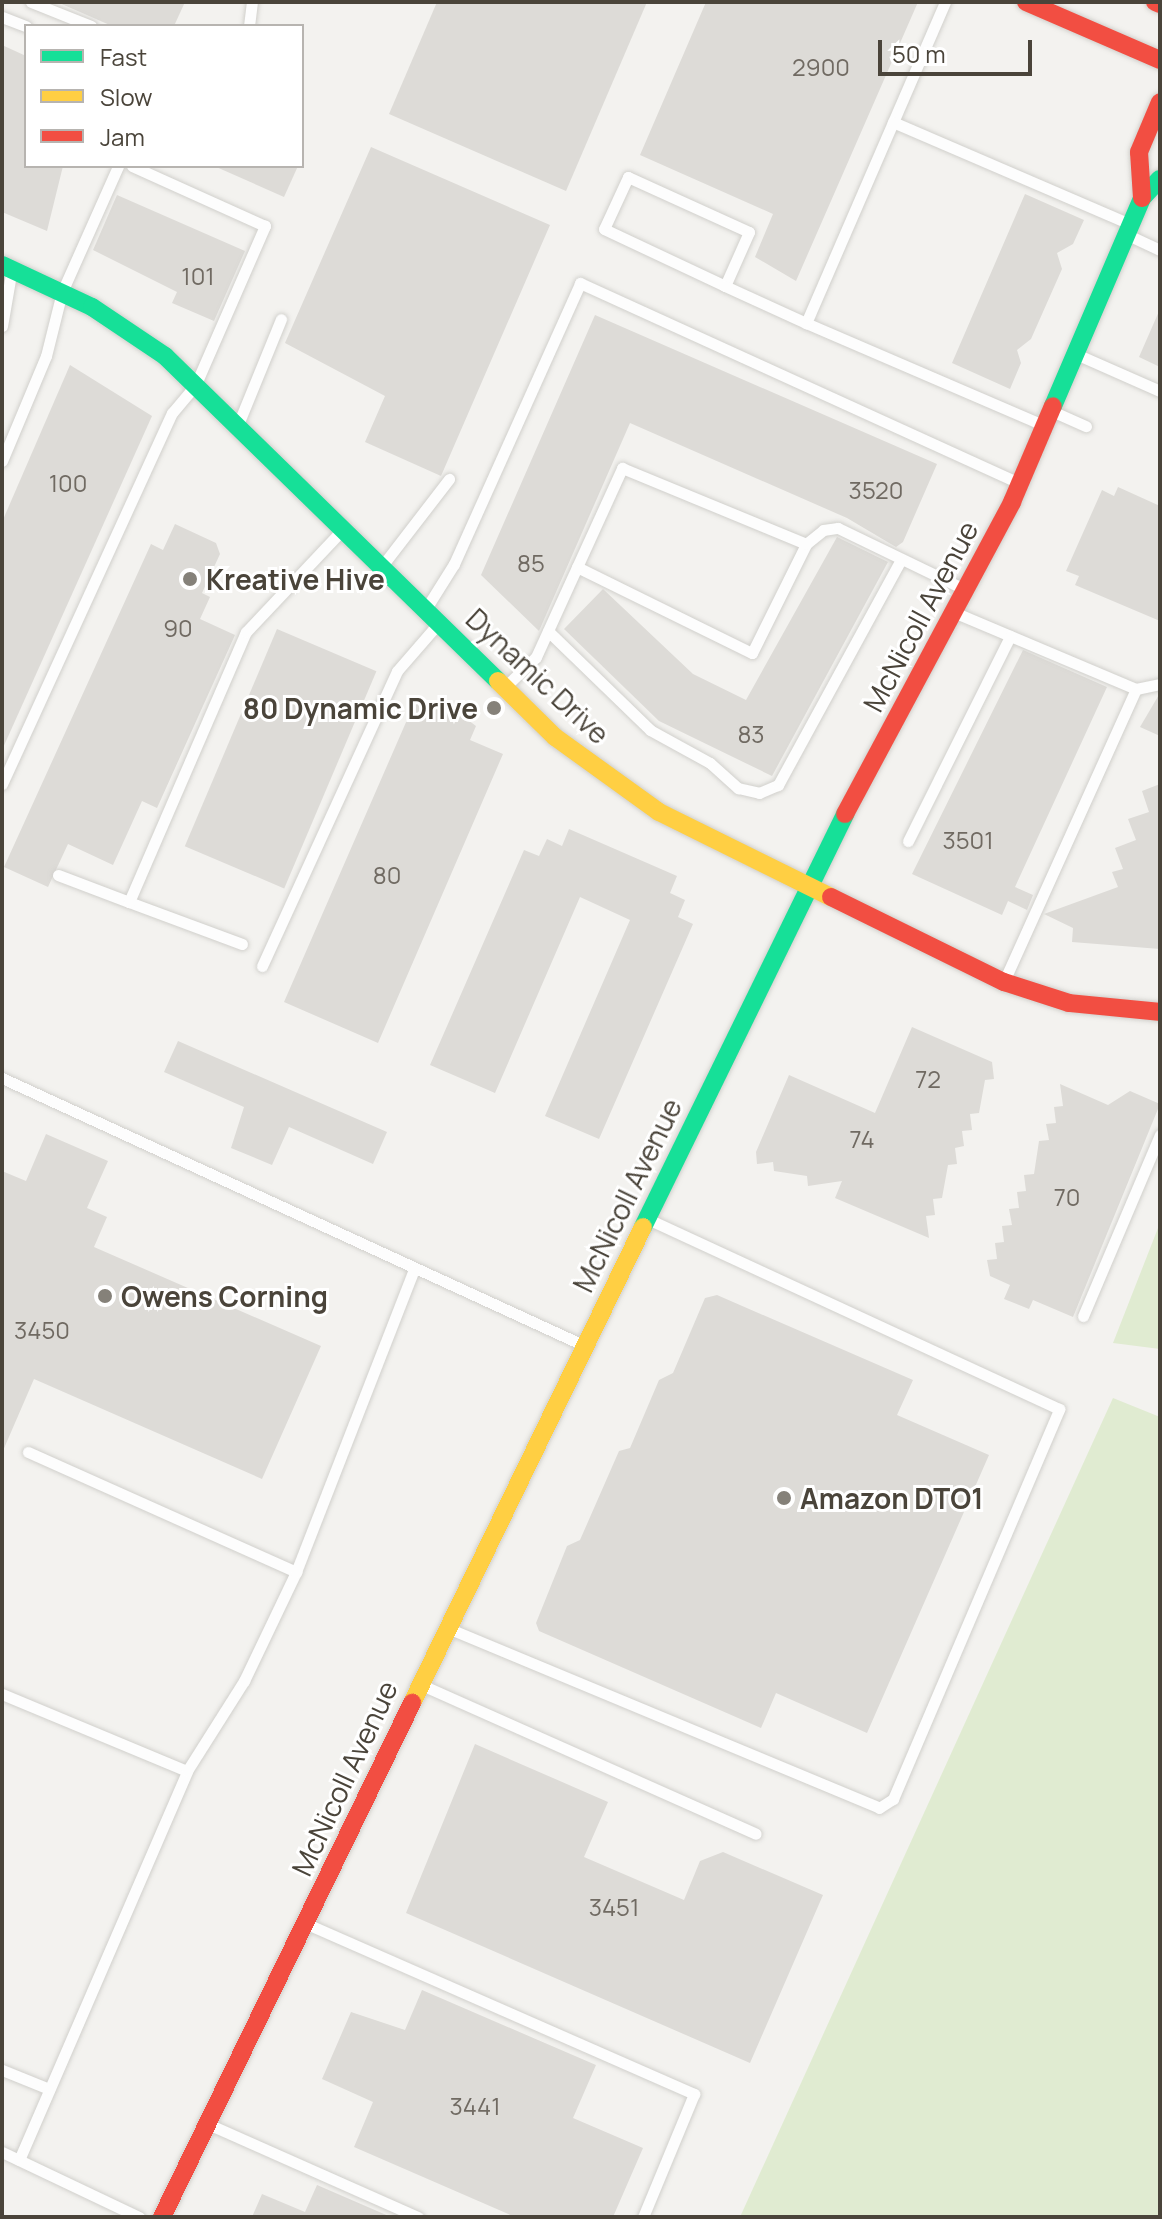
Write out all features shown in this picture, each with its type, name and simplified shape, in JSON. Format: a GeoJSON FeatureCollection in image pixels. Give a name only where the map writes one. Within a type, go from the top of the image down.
{"type":"FeatureCollection","features":[{"type":"Feature","properties":{"kind":"main road"},"geometry":{"type":"LineString","coordinates":[[1026,2],[1160,60]]}},
{"type":"Feature","properties":{"kind":"main road","name":"McNicoll Avenue"},"geometry":{"type":"LineString","coordinates":[[1142,198],[1139,152],[1160,102]]}},
{"type":"Feature","properties":{"kind":"main road","name":"McNicoll Avenue"},"geometry":{"type":"LineString","coordinates":[[162,2217],[810,884],[955,613],[1020,484],[1073,353],[1142,198],[1160,179]]}},
{"type":"Feature","properties":{"kind":"main road","name":"Dynamic Drive"},"geometry":{"type":"LineString","coordinates":[[7,267],[62,292],[165,356],[580,758],[659,812],[1004,982],[1069,1003],[1160,1012]]}},
{"type":"Feature","properties":{"kind":"lane"},"geometry":{"type":"LineString","coordinates":[[31,2],[86,24]]}},
{"type":"Feature","properties":{"kind":"lane"},"geometry":{"type":"LineString","coordinates":[[249,24],[252,2]]}},
{"type":"Feature","properties":{"kind":"lane"},"geometry":{"type":"LineString","coordinates":[[806,323],[945,2]]}},
{"type":"Feature","properties":{"kind":"lane"},"geometry":{"type":"LineString","coordinates":[[2,17],[24,25]]}},
{"type":"Feature","properties":{"kind":"lane"},"geometry":{"type":"LineString","coordinates":[[893,122],[1128,230],[1160,250]]}},
{"type":"Feature","properties":{"kind":"lane"},"geometry":{"type":"LineString","coordinates":[[2,461],[46,356],[62,292],[117,168]]}},
{"type":"Feature","properties":{"kind":"lane"},"geometry":{"type":"LineString","coordinates":[[2,784],[172,413],[195,386],[265,226],[136,168]]}},
{"type":"Feature","properties":{"kind":"lane"},"geometry":{"type":"LineString","coordinates":[[725,286],[749,232],[628,177],[604,229],[725,286],[806,323],[1047,418],[1086,426]]}},
{"type":"Feature","properties":{"kind":"lane"},"geometry":{"type":"LineString","coordinates":[[2,326],[7,267]]}},
{"type":"Feature","properties":{"kind":"lane"},"geometry":{"type":"LineString","coordinates":[[425,610],[454,564],[580,283],[1020,484]]}},
{"type":"Feature","properties":{"kind":"lane"},"geometry":{"type":"LineString","coordinates":[[237,426],[281,319]]}},
{"type":"Feature","properties":{"kind":"lane"},"geometry":{"type":"LineString","coordinates":[[1073,353],[1160,391]]}},
{"type":"Feature","properties":{"kind":"lane"},"geometry":{"type":"LineString","coordinates":[[506,687],[536,657],[622,468],[806,544]]}},
{"type":"Feature","properties":{"kind":"lane"},"geometry":{"type":"LineString","coordinates":[[382,567],[449,479]]}},
{"type":"Feature","properties":{"kind":"lane"},"geometry":{"type":"LineString","coordinates":[[577,567],[752,653],[806,544],[823,530],[838,528],[966,590]]}},
{"type":"Feature","properties":{"kind":"lane"},"geometry":{"type":"LineString","coordinates":[[129,902],[246,632],[342,530]]}},
{"type":"Feature","properties":{"kind":"lane"},"geometry":{"type":"LineString","coordinates":[[548,631],[650,730],[738,788],[759,793],[778,785],[901,559]]}},
{"type":"Feature","properties":{"kind":"lane"},"geometry":{"type":"LineString","coordinates":[[955,613],[1136,689],[1160,684]]}},
{"type":"Feature","properties":{"kind":"lane"},"geometry":{"type":"LineString","coordinates":[[262,966],[397,671],[440,622]]}},
{"type":"Feature","properties":{"kind":"lane"},"geometry":{"type":"LineString","coordinates":[[908,841],[1010,636]]}},
{"type":"Feature","properties":{"kind":"lane"},"geometry":{"type":"LineString","coordinates":[[1004,982],[1136,689]]}},
{"type":"Feature","properties":{"kind":"lane"},"geometry":{"type":"LineString","coordinates":[[58,875],[242,944]]}},
{"type":"Feature","properties":{"kind":"lane"},"geometry":{"type":"LineString","coordinates":[[2,1078],[584,1346]]}},
{"type":"Feature","properties":{"kind":"lane"},"geometry":{"type":"LineString","coordinates":[[1083,1316],[1160,1135]]}},
{"type":"Feature","properties":{"kind":"lane"},"geometry":{"type":"LineString","coordinates":[[446,1628],[879,1808],[893,1799],[1059,1409],[646,1218]]}},
{"type":"Feature","properties":{"kind":"lane"},"geometry":{"type":"LineString","coordinates":[[19,2160],[187,1771],[244,1681],[296,1572],[414,1269]]}},
{"type":"Feature","properties":{"kind":"lane"},"geometry":{"type":"LineString","coordinates":[[28,1452],[296,1572]]}},
{"type":"Feature","properties":{"kind":"lane"},"geometry":{"type":"LineString","coordinates":[[419,1684],[756,1834]]}},
{"type":"Feature","properties":{"kind":"lane"},"geometry":{"type":"LineString","coordinates":[[2,1694],[187,1771]]}},
{"type":"Feature","properties":{"kind":"lane"},"geometry":{"type":"LineString","coordinates":[[307,1924],[694,2094],[643,2217]]}},
{"type":"Feature","properties":{"kind":"lane"},"geometry":{"type":"LineString","coordinates":[[2,2070],[49,2089]]}},
{"type":"Feature","properties":{"kind":"lane"},"geometry":{"type":"LineString","coordinates":[[208,2124],[418,2217]]}},
{"type":"Feature","properties":{"kind":"lane"},"geometry":{"type":"LineString","coordinates":[[2,2152],[139,2217]]}},
{"type":"Feature","properties":{"kind":"green space"},"geometry":{"type":"Polygon","coordinates":[[[1160,1223],[1160,1349],[1113,1343],[1160,1223]]]}},
{"type":"Feature","properties":{"kind":"green space"},"geometry":{"type":"Polygon","coordinates":[[[1113,1398],[1160,1417],[1160,2217],[740,2217],[1113,1398]]]}},
{"type":"Feature","properties":{"kind":"building"},"geometry":{"type":"Polygon","coordinates":[[[57,2],[185,2],[175,24],[107,24],[57,2]]]}},
{"type":"Feature","properties":{"kind":"building"},"geometry":{"type":"Polygon","coordinates":[[[437,2],[647,2],[566,191],[389,114],[437,2]]]}},
{"type":"Feature","properties":{"kind":"building"},"geometry":{"type":"Polygon","coordinates":[[[706,2],[918,2],[796,281],[755,257],[773,214],[640,155],[706,2]]]}},
{"type":"Feature","properties":{"kind":"building"},"geometry":{"type":"Polygon","coordinates":[[[2,45],[24,55],[24,168],[63,168],[47,231],[2,212],[2,45]]]}},
{"type":"Feature","properties":{"kind":"building"},"geometry":{"type":"Polygon","coordinates":[[[371,147],[550,225],[441,476],[365,442],[385,396],[285,343],[371,147]]]}},
{"type":"Feature","properties":{"kind":"building"},"geometry":{"type":"Polygon","coordinates":[[[219,168],[297,168],[284,197],[219,168]]]}},
{"type":"Feature","properties":{"kind":"building"},"geometry":{"type":"Polygon","coordinates":[[[1025,194],[1084,220],[1073,244],[1057,253],[1062,269],[1031,339],[1017,350],[1021,363],[1010,389],[952,363],[1025,194]]]}},
{"type":"Feature","properties":{"kind":"building"},"geometry":{"type":"Polygon","coordinates":[[[117,195],[245,251],[214,321],[172,303],[177,292],[93,250],[117,195]]]}},
{"type":"Feature","properties":{"kind":"building"},"geometry":{"type":"Polygon","coordinates":[[[1160,309],[1160,367],[1139,357],[1160,309]]]}},
{"type":"Feature","properties":{"kind":"building"},"geometry":{"type":"Polygon","coordinates":[[[595,315],[937,464],[903,542],[896,547],[847,518],[630,423],[539,631],[481,575],[595,315]]]}},
{"type":"Feature","properties":{"kind":"building"},"geometry":{"type":"Polygon","coordinates":[[[70,365],[152,416],[2,750],[2,522],[70,365]]]}},
{"type":"Feature","properties":{"kind":"building"},"geometry":{"type":"Polygon","coordinates":[[[1118,487],[1160,506],[1160,621],[1075,585],[1079,576],[1066,571],[1102,490],[1114,496],[1118,487]]]}},
{"type":"Feature","properties":{"kind":"building"},"geometry":{"type":"Polygon","coordinates":[[[175,524],[216,543],[220,554],[202,593],[210,597],[200,619],[235,635],[157,808],[142,801],[113,865],[68,844],[48,887],[4,867],[151,544],[163,550],[175,524]]]}},
{"type":"Feature","properties":{"kind":"building"},"geometry":{"type":"Polygon","coordinates":[[[837,537],[888,562],[772,776],[659,721],[564,629],[603,589],[693,674],[746,700],[837,537]]]}},
{"type":"Feature","properties":{"kind":"building"},"geometry":{"type":"Polygon","coordinates":[[[277,629],[376,671],[284,888],[185,846],[277,629]]]}},
{"type":"Feature","properties":{"kind":"building"},"geometry":{"type":"Polygon","coordinates":[[[1023,650],[1107,687],[1015,887],[1033,895],[1027,910],[1008,901],[1002,915],[912,874],[1023,650]]]}},
{"type":"Feature","properties":{"kind":"building"},"geometry":{"type":"Polygon","coordinates":[[[1160,693],[1160,736],[1140,727],[1160,693]]]}},
{"type":"Feature","properties":{"kind":"building"},"geometry":{"type":"Polygon","coordinates":[[[417,697],[464,717],[476,726],[470,740],[503,754],[378,1043],[284,1002],[417,697]]]}},
{"type":"Feature","properties":{"kind":"building"},"geometry":{"type":"Polygon","coordinates":[[[1160,784],[1160,949],[1072,942],[1073,928],[1044,914],[1118,887],[1112,872],[1123,869],[1115,848],[1136,840],[1128,819],[1149,812],[1142,791],[1160,784]]]}},
{"type":"Feature","properties":{"kind":"building"},"geometry":{"type":"Polygon","coordinates":[[[569,829],[677,876],[670,893],[685,900],[678,917],[693,924],[599,1139],[545,1116],[630,920],[580,897],[495,1093],[430,1065],[524,850],[539,856],[547,839],[562,846],[569,829]]]}},
{"type":"Feature","properties":{"kind":"building"},"geometry":{"type":"Polygon","coordinates":[[[912,1027],[992,1062],[994,1079],[985,1080],[979,1113],[970,1114],[972,1130],[962,1131],[964,1146],[955,1148],[957,1164],[948,1165],[942,1198],[933,1199],[935,1215],[926,1216],[929,1238],[835,1198],[842,1181],[808,1186],[807,1176],[774,1171],[773,1162],[757,1164],[756,1152],[789,1075],[875,1113],[912,1027]]]}},
{"type":"Feature","properties":{"kind":"building"},"geometry":{"type":"Polygon","coordinates":[[[178,1041],[387,1132],[373,1164],[289,1127],[272,1165],[231,1148],[244,1107],[164,1072],[178,1041]]]}},
{"type":"Feature","properties":{"kind":"building"},"geometry":{"type":"Polygon","coordinates":[[[1060,1084],[1108,1105],[1130,1091],[1160,1104],[1073,1317],[1033,1300],[1029,1309],[1004,1299],[1010,1285],[990,1276],[987,1260],[997,1259],[995,1243],[1004,1242],[1002,1226],[1012,1225],[1009,1209],[1019,1208],[1017,1192],[1026,1191],[1024,1175],[1034,1174],[1039,1141],[1049,1140],[1046,1124],[1056,1123],[1054,1107],[1063,1106],[1060,1084]]]}},
{"type":"Feature","properties":{"kind":"building","name":"Owens Corning"},"geometry":{"type":"Polygon","coordinates":[[[46,1134],[108,1161],[87,1208],[107,1217],[94,1247],[321,1346],[262,1479],[34,1379],[2,1453],[2,1171],[26,1181],[46,1134]]]}},
{"type":"Feature","properties":{"kind":"building","name":"Amazon DTO1"},"geometry":{"type":"Polygon","coordinates":[[[717,1295],[913,1380],[897,1415],[989,1455],[867,1733],[776,1693],[761,1728],[539,1631],[536,1623],[567,1546],[580,1540],[619,1451],[630,1448],[659,1380],[673,1373],[705,1298],[717,1295]]]}},
{"type":"Feature","properties":{"kind":"building"},"geometry":{"type":"Polygon","coordinates":[[[475,1744],[608,1802],[584,1857],[684,1900],[700,1861],[723,1852],[823,1895],[750,2063],[406,1913],[475,1744]]]}},
{"type":"Feature","properties":{"kind":"building"},"geometry":{"type":"Polygon","coordinates":[[[422,1990],[596,2065],[573,2118],[643,2148],[613,2217],[515,2217],[354,2147],[373,2102],[322,2079],[351,2012],[405,2030],[422,1990]]]}},
{"type":"Feature","properties":{"kind":"building"},"geometry":{"type":"Polygon","coordinates":[[[317,2185],[391,2217],[252,2217],[262,2194],[305,2212],[317,2185]]]}},
{"type":"Feature","properties":{"kind":"traffic: fast"},"geometry":{"type":"LineString","coordinates":[[1053,406],[1142,198],[1160,179]]}},
{"type":"Feature","properties":{"kind":"traffic: fast"},"geometry":{"type":"LineString","coordinates":[[2,265],[92,307],[165,356],[498,681]]}},
{"type":"Feature","properties":{"kind":"traffic: fast"},"geometry":{"type":"LineString","coordinates":[[643,1227],[845,814]]}},
{"type":"Feature","properties":{"kind":"traffic: slow"},"geometry":{"type":"LineString","coordinates":[[498,681],[555,737],[659,812],[831,897]]}},
{"type":"Feature","properties":{"kind":"traffic: slow"},"geometry":{"type":"LineString","coordinates":[[412,1703],[643,1227]]}},
{"type":"Feature","properties":{"kind":"traffic: jam"},"geometry":{"type":"LineString","coordinates":[[1026,2],[1160,60]]}},
{"type":"Feature","properties":{"kind":"traffic: jam"},"geometry":{"type":"LineString","coordinates":[[1155,2],[1160,4]]}},
{"type":"Feature","properties":{"kind":"traffic: jam"},"geometry":{"type":"LineString","coordinates":[[1142,198],[1139,152],[1160,102]]}},
{"type":"Feature","properties":{"kind":"traffic: jam"},"geometry":{"type":"LineString","coordinates":[[845,814],[1012,502],[1053,406]]}},
{"type":"Feature","properties":{"kind":"traffic: jam"},"geometry":{"type":"LineString","coordinates":[[831,897],[1004,982],[1069,1003],[1160,1012]]}},
{"type":"Feature","properties":{"kind":"traffic: jam"},"geometry":{"type":"LineString","coordinates":[[162,2217],[412,1703]]}},
{"type":"Feature","properties":{"kind":"place","name":"Kreative Hive"},"geometry":{"type":"Point","coordinates":[190,579]}},
{"type":"Feature","properties":{"kind":"place","name":"80 Dynamic Drive"},"geometry":{"type":"Point","coordinates":[494,708]}},
{"type":"Feature","properties":{"kind":"place","name":"Owens Corning"},"geometry":{"type":"Point","coordinates":[105,1296]}},
{"type":"Feature","properties":{"kind":"place","name":"Amazon DTO1"},"geometry":{"type":"Point","coordinates":[784,1498]}}]}
